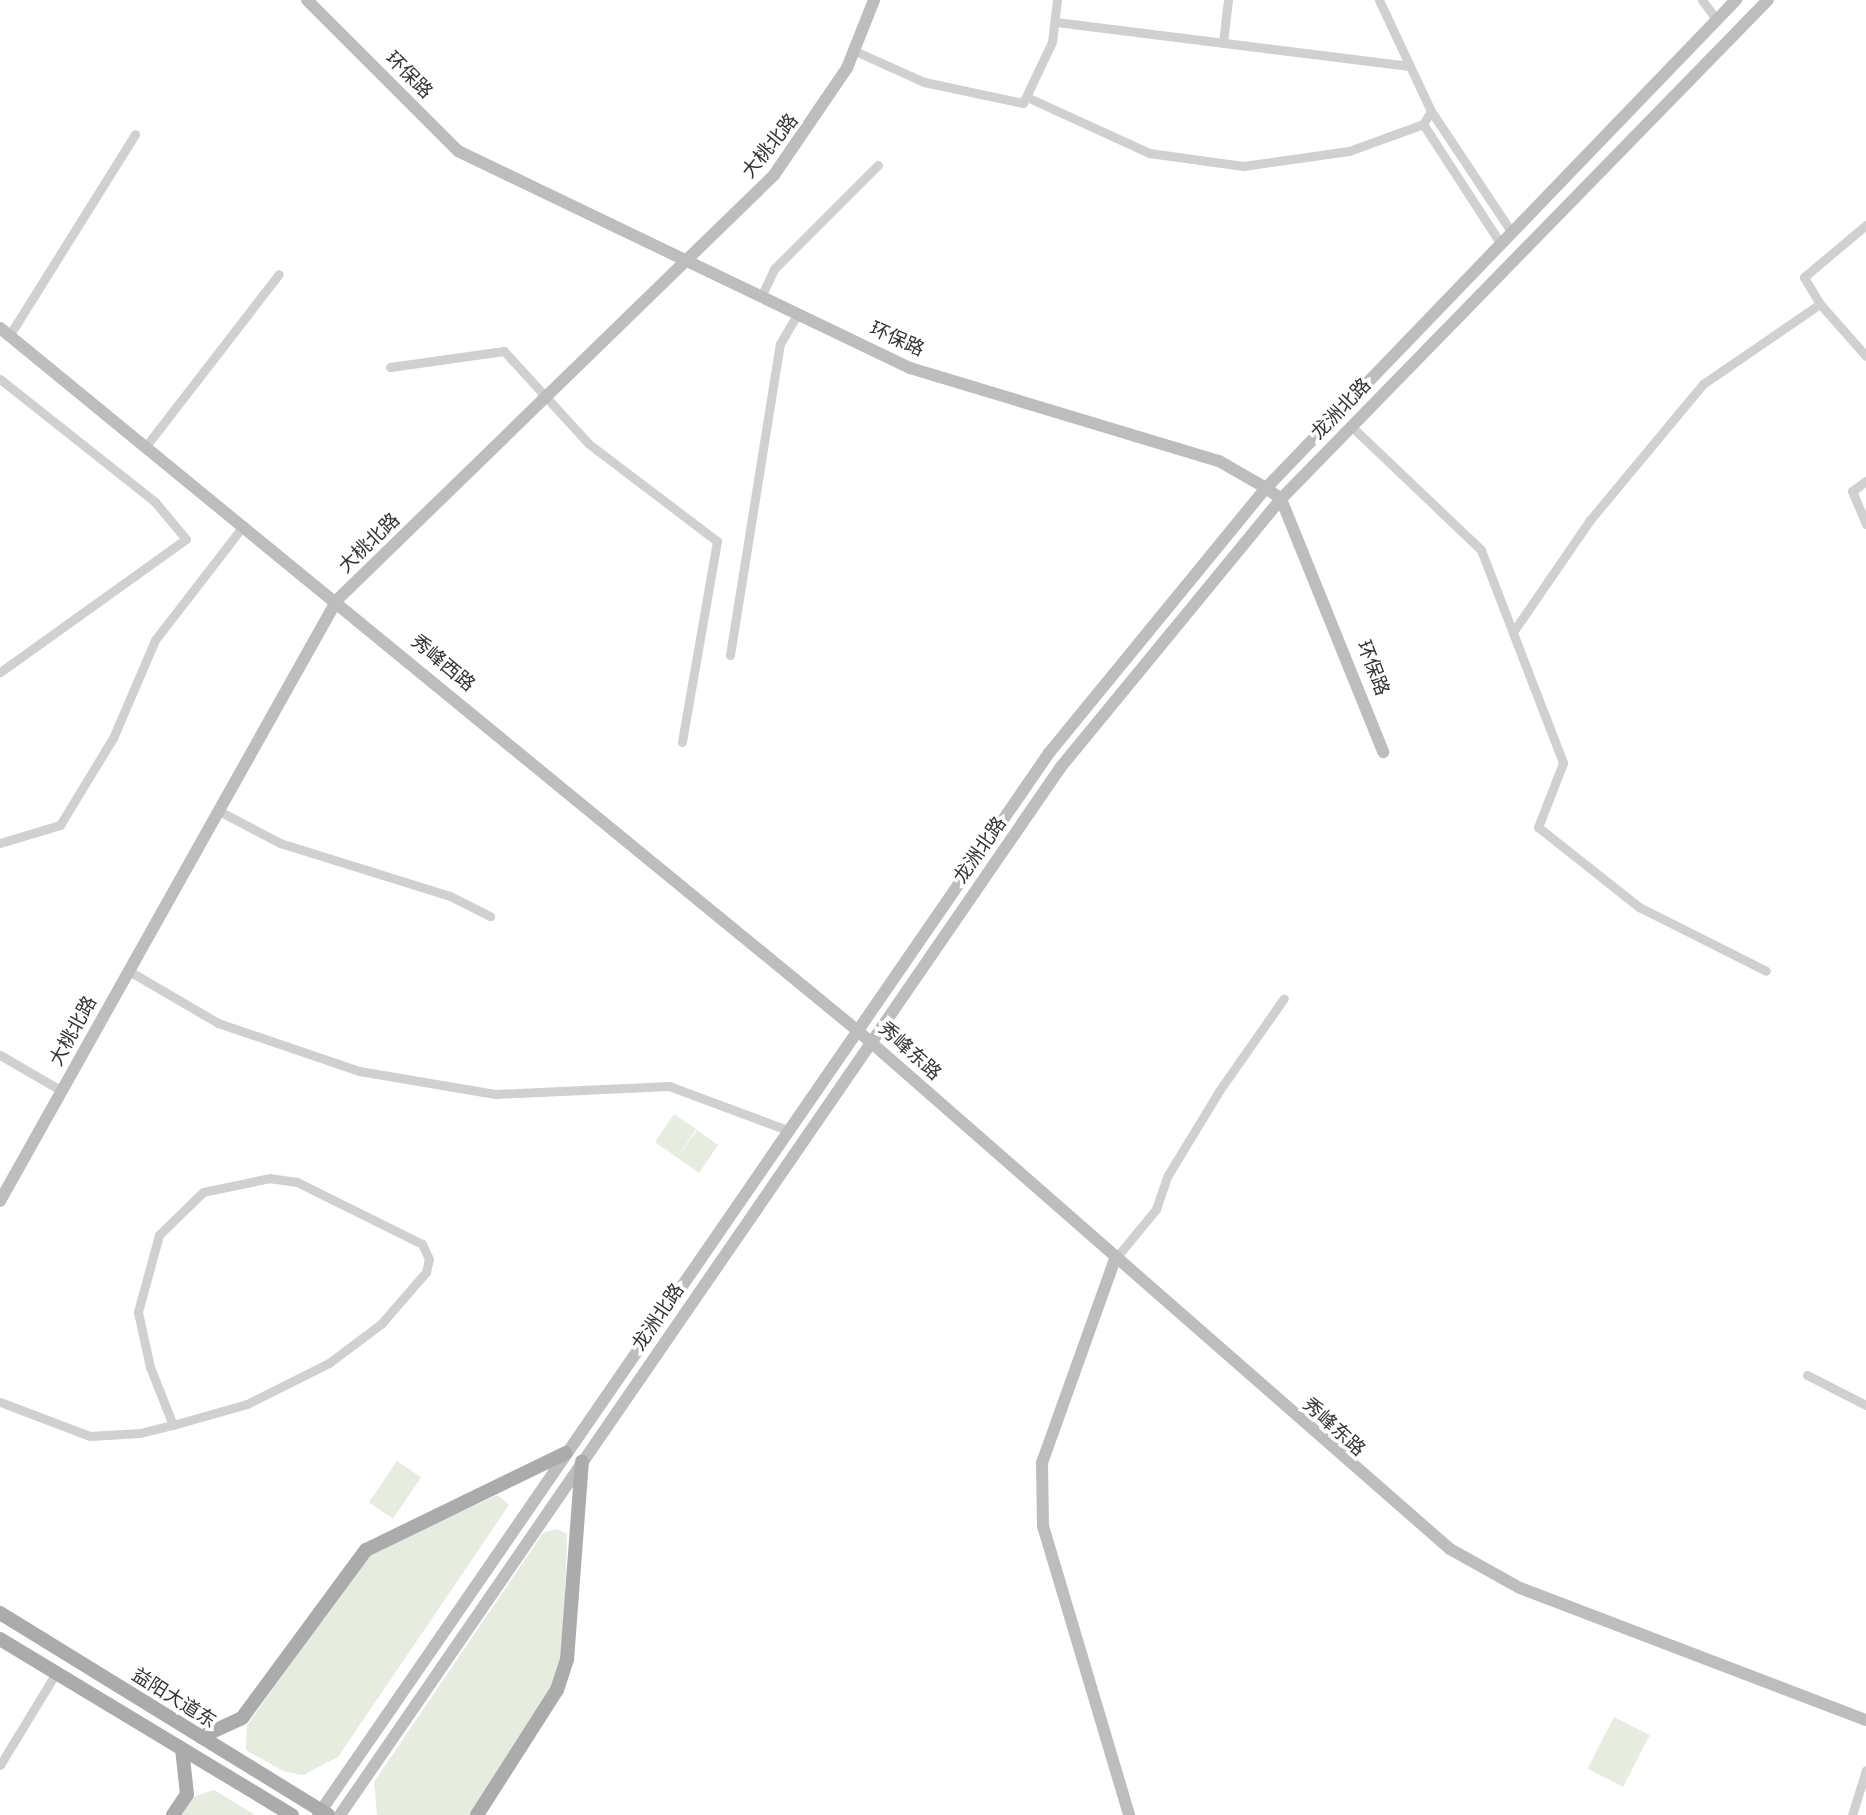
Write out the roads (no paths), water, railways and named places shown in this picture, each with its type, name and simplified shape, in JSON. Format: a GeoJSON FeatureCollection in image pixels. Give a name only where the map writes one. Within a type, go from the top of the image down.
{"type":"FeatureCollection","features":[{"type":"Feature","properties":{"kind":"main road"},"geometry":{"type":"LineString","coordinates":[[201,1737],[242,1718],[366,1550],[566,1453]]}},
{"type":"Feature","properties":{"kind":"main road"},"geometry":{"type":"LineString","coordinates":[[477,1815],[557,1690],[567,1660],[582,1462]]}},
{"type":"Feature","properties":{"kind":"main road","name":"益阳大道东"},"geometry":{"type":"LineString","coordinates":[[0,1613],[322,1814]]}},
{"type":"Feature","properties":{"kind":"main road"},"geometry":{"type":"LineString","coordinates":[[0,1639],[292,1815]]}},
{"type":"Feature","properties":{"kind":"main road"},"geometry":{"type":"LineString","coordinates":[[173,1815],[187,1794],[183,1749]]}},
{"type":"Feature","properties":{"kind":"street","name":"环保路"},"geometry":{"type":"LineString","coordinates":[[307,0],[458,151],[910,368],[1219,461],[1266,488],[1280,499],[1383,752]]}},
{"type":"Feature","properties":{"kind":"street","name":"大桃北路"},"geometry":{"type":"LineString","coordinates":[[0,1201],[337,600],[689,263],[774,175],[814,124],[855,51],[874,0]]}},
{"type":"Feature","properties":{"kind":"street"},"geometry":{"type":"LineString","coordinates":[[855,51],[924,82],[1023,103],[1030,98],[1056,22],[1057,0]]}},
{"type":"Feature","properties":{"kind":"street"},"geometry":{"type":"LineString","coordinates":[[1223,43],[1228,0]]}},
{"type":"Feature","properties":{"kind":"street"},"geometry":{"type":"LineString","coordinates":[[1379,0],[1407,66],[1431,111],[1512,233]]}},
{"type":"Feature","properties":{"kind":"street"},"geometry":{"type":"LineString","coordinates":[[1702,0],[1717,20]]}},
{"type":"Feature","properties":{"kind":"street","name":"龙洲北路"},"geometry":{"type":"LineString","coordinates":[[322,1814],[566,1453],[1049,753],[1266,488],[1736,0]]}},
{"type":"Feature","properties":{"kind":"street","name":"龙洲北路"},"geometry":{"type":"LineString","coordinates":[[340,1815],[1060,768],[1280,499],[1768,0]]}},
{"type":"Feature","properties":{"kind":"street"},"geometry":{"type":"LineString","coordinates":[[1056,22],[1407,66]]}},
{"type":"Feature","properties":{"kind":"street"},"geometry":{"type":"LineString","coordinates":[[1030,98],[1110,139],[1195,163],[1257,166],[1349,151],[1423,124],[1431,111]]}},
{"type":"Feature","properties":{"kind":"street"},"geometry":{"type":"LineString","coordinates":[[1423,124],[1501,244]]}},
{"type":"Feature","properties":{"kind":"street"},"geometry":{"type":"LineString","coordinates":[[4,332],[135,134]]}},
{"type":"Feature","properties":{"kind":"street"},"geometry":{"type":"LineString","coordinates":[[761,298],[774,270],[878,165]]}},
{"type":"Feature","properties":{"kind":"street"},"geometry":{"type":"LineString","coordinates":[[1866,225],[1804,277],[1820,304],[1866,356]]}},
{"type":"Feature","properties":{"kind":"street"},"geometry":{"type":"LineString","coordinates":[[146,446],[279,274]]}},
{"type":"Feature","properties":{"kind":"street"},"geometry":{"type":"LineString","coordinates":[[1513,632],[1590,520],[1703,384],[1820,304]]}},
{"type":"Feature","properties":{"kind":"street"},"geometry":{"type":"LineString","coordinates":[[730,655],[780,344],[797,314]]}},
{"type":"Feature","properties":{"kind":"street","name":"秀峰西路"},"geometry":{"type":"LineString","coordinates":[[4,332],[337,600],[858,1031]]}},
{"type":"Feature","properties":{"kind":"street"},"geometry":{"type":"LineString","coordinates":[[390,366],[504,351],[589,444],[717,541],[682,742]]}},
{"type":"Feature","properties":{"kind":"street"},"geometry":{"type":"LineString","coordinates":[[0,379],[155,502],[186,539],[0,672]]}},
{"type":"Feature","properties":{"kind":"street"},"geometry":{"type":"LineString","coordinates":[[1351,426],[1481,550],[1563,763],[1538,827],[1639,907],[1766,971]]}},
{"type":"Feature","properties":{"kind":"street"},"geometry":{"type":"LineString","coordinates":[[1866,481],[1852,491],[1866,524]]}},
{"type":"Feature","properties":{"kind":"street"},"geometry":{"type":"LineString","coordinates":[[0,843],[60,825],[113,738],[155,640],[244,525]]}},
{"type":"Feature","properties":{"kind":"street"},"geometry":{"type":"LineString","coordinates":[[219,811],[280,843],[450,896],[490,916]]}},
{"type":"Feature","properties":{"kind":"street"},"geometry":{"type":"LineString","coordinates":[[129,971],[218,1023],[359,1071],[495,1094],[670,1086],[790,1131]]}},
{"type":"Feature","properties":{"kind":"street"},"geometry":{"type":"LineString","coordinates":[[1129,1815],[1044,1526],[1042,1463],[1115,1259],[1156,1209],[1168,1175],[1219,1091],[1284,998]]}},
{"type":"Feature","properties":{"kind":"street","name":"秀峰东路"},"geometry":{"type":"LineString","coordinates":[[858,1031],[1115,1259],[1450,1549],[1520,1588],[1866,1720]]}},
{"type":"Feature","properties":{"kind":"street"},"geometry":{"type":"LineString","coordinates":[[0,1055],[62,1091]]}},
{"type":"Feature","properties":{"kind":"street"},"geometry":{"type":"LineString","coordinates":[[0,1402],[34,1420],[90,1436],[173,1425],[247,1404],[329,1363],[409,1295],[426,1272],[429,1259],[422,1244],[297,1182],[270,1178],[203,1192],[159,1234],[138,1312],[173,1425]]}},
{"type":"Feature","properties":{"kind":"street"},"geometry":{"type":"LineString","coordinates":[[1807,1375],[1866,1405]]}},
{"type":"Feature","properties":{"kind":"street"},"geometry":{"type":"LineString","coordinates":[[0,1765],[57,1673]]}},
{"type":"Feature","properties":{"kind":"street"},"geometry":{"type":"LineString","coordinates":[[1852,1815],[1866,1770]]}}]}
